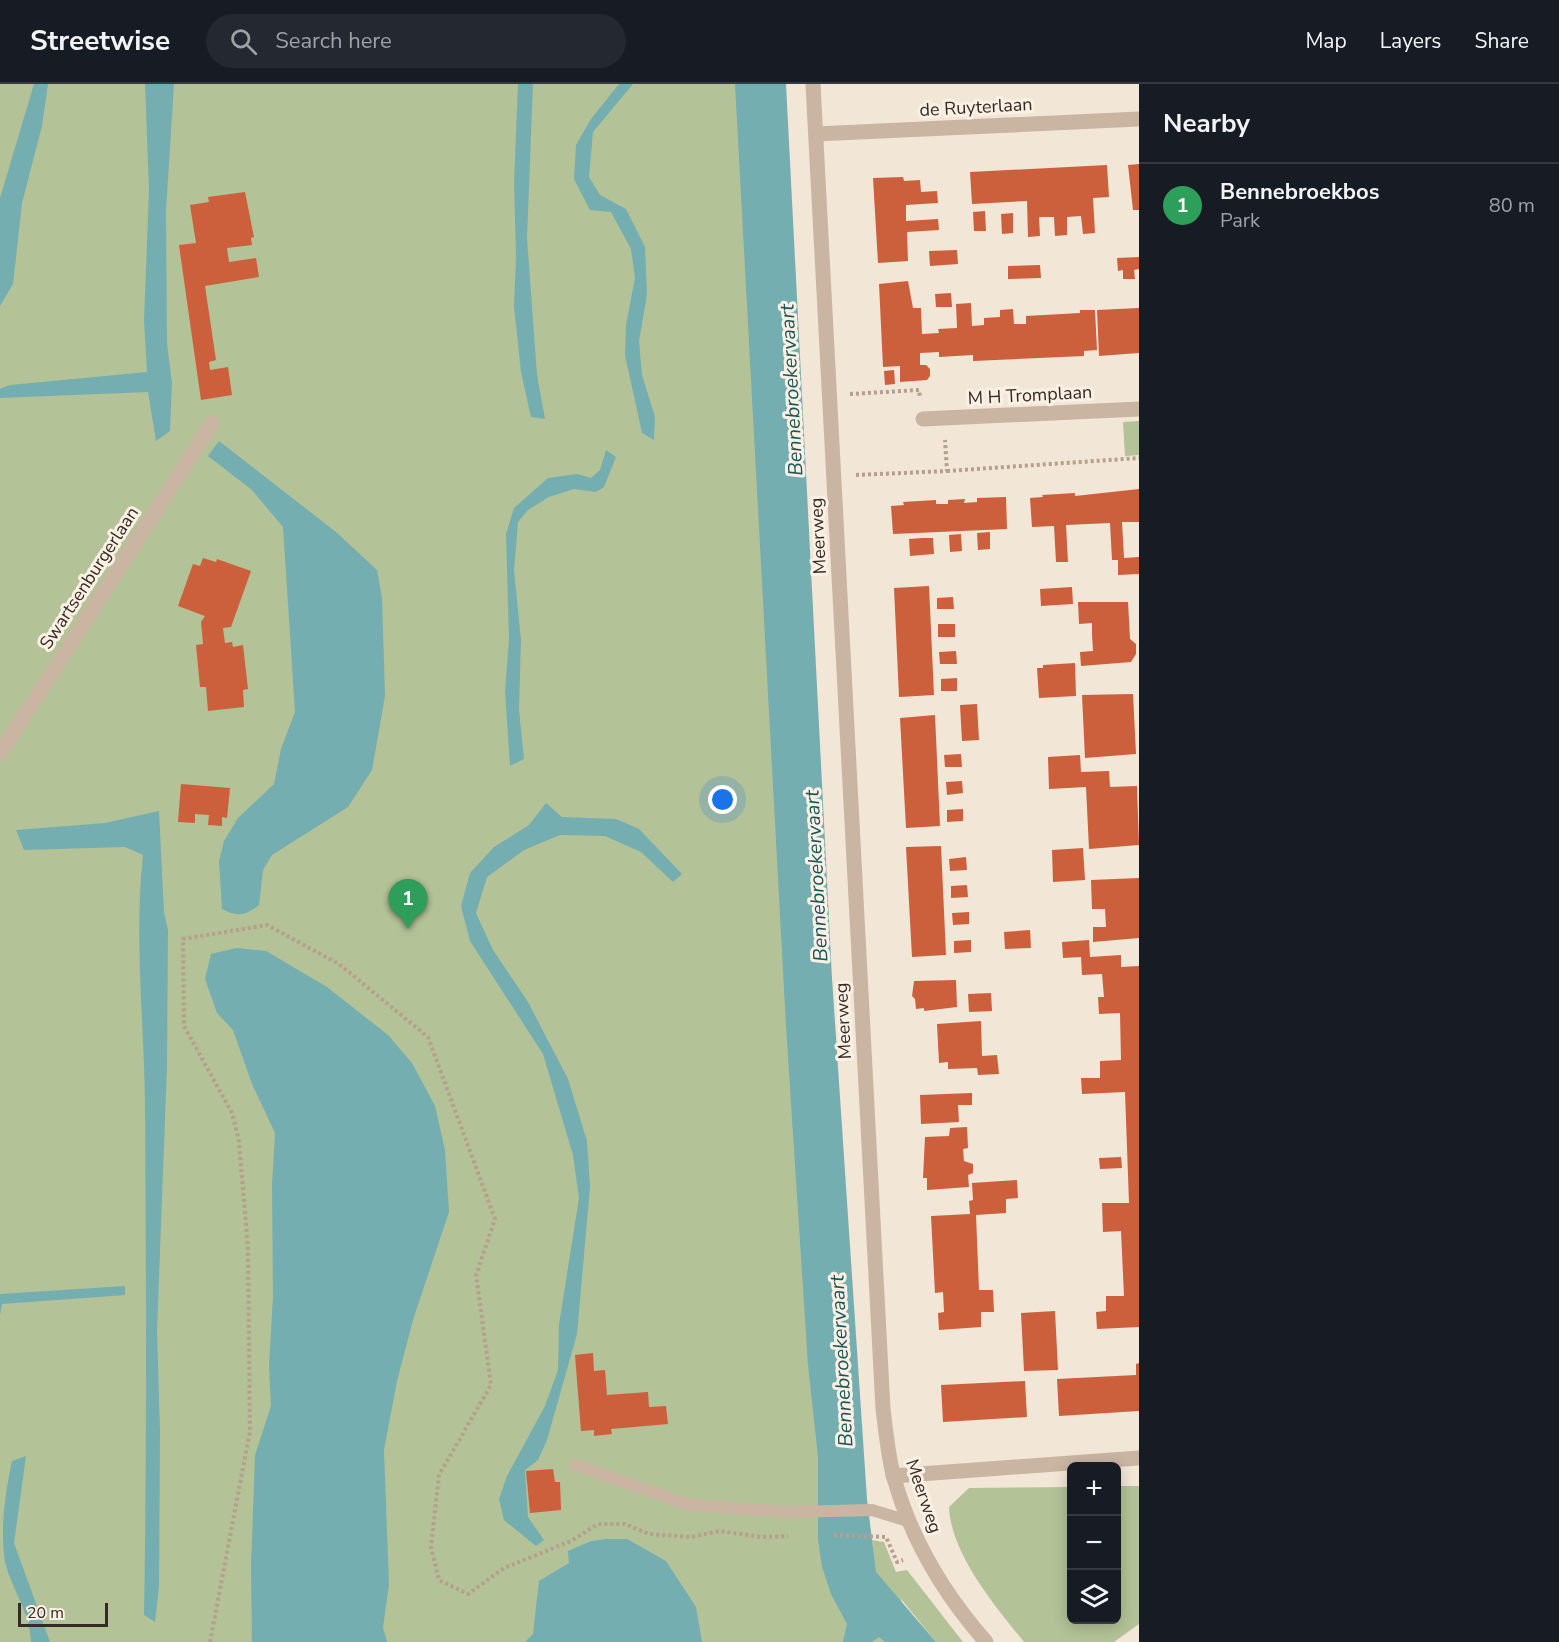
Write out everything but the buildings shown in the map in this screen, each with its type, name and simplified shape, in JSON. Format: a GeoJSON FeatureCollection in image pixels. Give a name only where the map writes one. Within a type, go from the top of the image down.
{"type":"FeatureCollection","features":[{"type":"Feature","properties":{"kind":"street","name":"Meerweg"},"geometry":{"type":"LineString","coordinates":[[813,84],[883,1409],[893,1476],[908,1521],[958,1609],[986,1642]]}},
{"type":"Feature","properties":{"kind":"street","name":"de Ruyterlaan"},"geometry":{"type":"LineString","coordinates":[[816,134],[1139,119]]}},
{"type":"Feature","properties":{"kind":"street","name":"M H Tromplaan"},"geometry":{"type":"LineString","coordinates":[[923,419],[1139,409]]}},
{"type":"Feature","properties":{"kind":"street","name":"Swartsenburgerlaan"},"geometry":{"type":"LineString","coordinates":[[0,754],[212,423]]}},
{"type":"Feature","properties":{"kind":"street"},"geometry":{"type":"LineString","coordinates":[[893,1476],[1139,1458]]}},
{"type":"Feature","properties":{"kind":"lane"},"geometry":{"type":"LineString","coordinates":[[575,1465],[689,1505],[807,1511],[872,1510],[908,1521]]}},
{"type":"Feature","properties":{"kind":"path"},"geometry":{"type":"LineString","coordinates":[[830,395],[919,390],[923,419]]}},
{"type":"Feature","properties":{"kind":"path"},"geometry":{"type":"LineString","coordinates":[[944,418],[947,471]]}},
{"type":"Feature","properties":{"kind":"path"},"geometry":{"type":"LineString","coordinates":[[834,475],[947,471],[1139,459]]}},
{"type":"Feature","properties":{"kind":"path"},"geometry":{"type":"LineString","coordinates":[[210,1642],[250,1431],[248,1249],[239,1141],[232,1113],[184,1026],[183,939],[208,933],[267,925],[339,964],[428,1036],[495,1219],[476,1275],[491,1385],[439,1475],[431,1546],[439,1580],[468,1594],[504,1568],[571,1541],[598,1524],[625,1524],[649,1534],[691,1537],[719,1532],[762,1537],[790,1536]]}},
{"type":"Feature","properties":{"kind":"path"},"geometry":{"type":"LineString","coordinates":[[827,1535],[872,1536]]}},
{"type":"Feature","properties":{"kind":"green space"},"geometry":{"type":"Polygon","coordinates":[[[0,84],[771,84],[835,1392],[874,1560],[872,1540],[884,1542],[896,1572],[907,1570],[963,1642],[936,1642],[901,1599],[909,1642],[0,1642],[0,84]]]}},
{"type":"Feature","properties":{"kind":"green space"},"geometry":{"type":"Polygon","coordinates":[[[1139,421],[1139,455],[1125,456],[1123,422],[1139,421]]]}},
{"type":"Feature","properties":{"kind":"green space"},"geometry":{"type":"Polygon","coordinates":[[[1121,1486],[1139,1486],[1139,1624],[1114,1642],[1024,1642],[976,1579],[957,1543],[949,1507],[969,1488],[1067,1487],[1067,1624],[1121,1624],[1121,1486]]]}},
{"type":"Feature","properties":{"kind":"water"},"geometry":{"type":"Polygon","coordinates":[[[34,84],[48,84],[42,126],[22,203],[13,284],[0,306],[0,198],[34,84]]]}},
{"type":"Feature","properties":{"kind":"water"},"geometry":{"type":"Polygon","coordinates":[[[145,84],[174,84],[166,211],[167,344],[172,383],[170,431],[156,441],[148,392],[0,398],[0,389],[10,385],[147,372],[144,321],[149,190],[145,84]]]}},
{"type":"Feature","properties":{"kind":"water"},"geometry":{"type":"Polygon","coordinates":[[[518,84],[533,84],[527,238],[537,375],[545,419],[531,417],[521,372],[514,306],[516,257],[514,183],[518,84]]]}},
{"type":"Feature","properties":{"kind":"water"},"geometry":{"type":"Polygon","coordinates":[[[619,84],[633,84],[593,132],[589,177],[600,195],[626,209],[645,247],[647,295],[639,341],[642,375],[655,417],[654,440],[642,433],[625,355],[626,325],[635,278],[631,249],[611,212],[590,210],[574,179],[576,145],[591,119],[619,84]]]}},
{"type":"Feature","properties":{"kind":"water","name":"Bennebroekervaart"},"geometry":{"type":"Polygon","coordinates":[[[735,84],[786,84],[832,978],[867,1499],[876,1572],[936,1642],[885,1642],[879,1637],[872,1642],[843,1642],[847,1624],[831,1594],[822,1567],[818,1539],[818,1457],[808,1365],[786,1026],[735,84]]]}},
{"type":"Feature","properties":{"kind":"water"},"geometry":{"type":"Polygon","coordinates":[[[219,441],[336,532],[377,570],[382,598],[385,696],[372,770],[348,807],[272,855],[263,870],[259,905],[241,914],[222,909],[219,861],[224,841],[238,818],[274,784],[281,749],[295,712],[283,527],[252,490],[208,456],[219,441]]]}},
{"type":"Feature","properties":{"kind":"water"},"geometry":{"type":"Polygon","coordinates":[[[606,450],[616,457],[604,487],[596,492],[574,489],[549,497],[528,510],[518,522],[514,570],[521,640],[519,710],[524,759],[510,766],[505,692],[509,639],[506,534],[514,508],[548,478],[577,474],[591,478],[600,470],[606,450]]]}},
{"type":"Feature","properties":{"kind":"water"},"geometry":{"type":"Polygon","coordinates":[[[546,803],[562,817],[616,819],[639,829],[682,874],[673,882],[641,852],[605,836],[560,835],[524,850],[487,877],[476,913],[493,950],[528,1002],[568,1079],[587,1141],[590,1187],[577,1334],[547,1440],[538,1460],[525,1470],[528,1517],[544,1540],[536,1546],[504,1520],[499,1499],[507,1476],[545,1406],[558,1370],[559,1325],[579,1198],[573,1155],[543,1054],[470,941],[461,906],[470,873],[494,847],[529,825],[546,803]]]}},
{"type":"Feature","properties":{"kind":"water"},"geometry":{"type":"Polygon","coordinates":[[[159,811],[164,912],[168,930],[167,1066],[157,1331],[160,1433],[159,1586],[155,1622],[144,1615],[145,1103],[139,948],[143,855],[125,847],[24,850],[16,830],[105,823],[159,811]]]}},
{"type":"Feature","properties":{"kind":"water"},"geometry":{"type":"Polygon","coordinates":[[[236,948],[266,951],[327,987],[388,1035],[412,1063],[435,1106],[445,1150],[449,1212],[413,1320],[397,1381],[384,1450],[389,1585],[383,1627],[387,1642],[252,1642],[251,1566],[255,1455],[271,1406],[269,1365],[273,1297],[272,1186],[275,1133],[252,1084],[233,1030],[217,1013],[205,979],[211,954],[236,948]]]}},
{"type":"Feature","properties":{"kind":"water"},"geometry":{"type":"Polygon","coordinates":[[[125,1286],[125,1295],[2,1304],[0,1315],[0,1294],[125,1286]]]}},
{"type":"Feature","properties":{"kind":"water"},"geometry":{"type":"Polygon","coordinates":[[[26,1456],[14,1543],[50,1642],[31,1642],[28,1621],[5,1562],[3,1524],[9,1473],[12,1461],[26,1456]]]}},
{"type":"Feature","properties":{"kind":"water"},"geometry":{"type":"Polygon","coordinates":[[[627,1539],[666,1561],[696,1607],[702,1642],[525,1642],[533,1634],[539,1581],[569,1563],[568,1551],[591,1541],[627,1539]]]}},
{"type":"Feature","properties":{"kind":"place","name":"Bennebroekbos"},"geometry":{"type":"Point","coordinates":[408,929]}}]}
